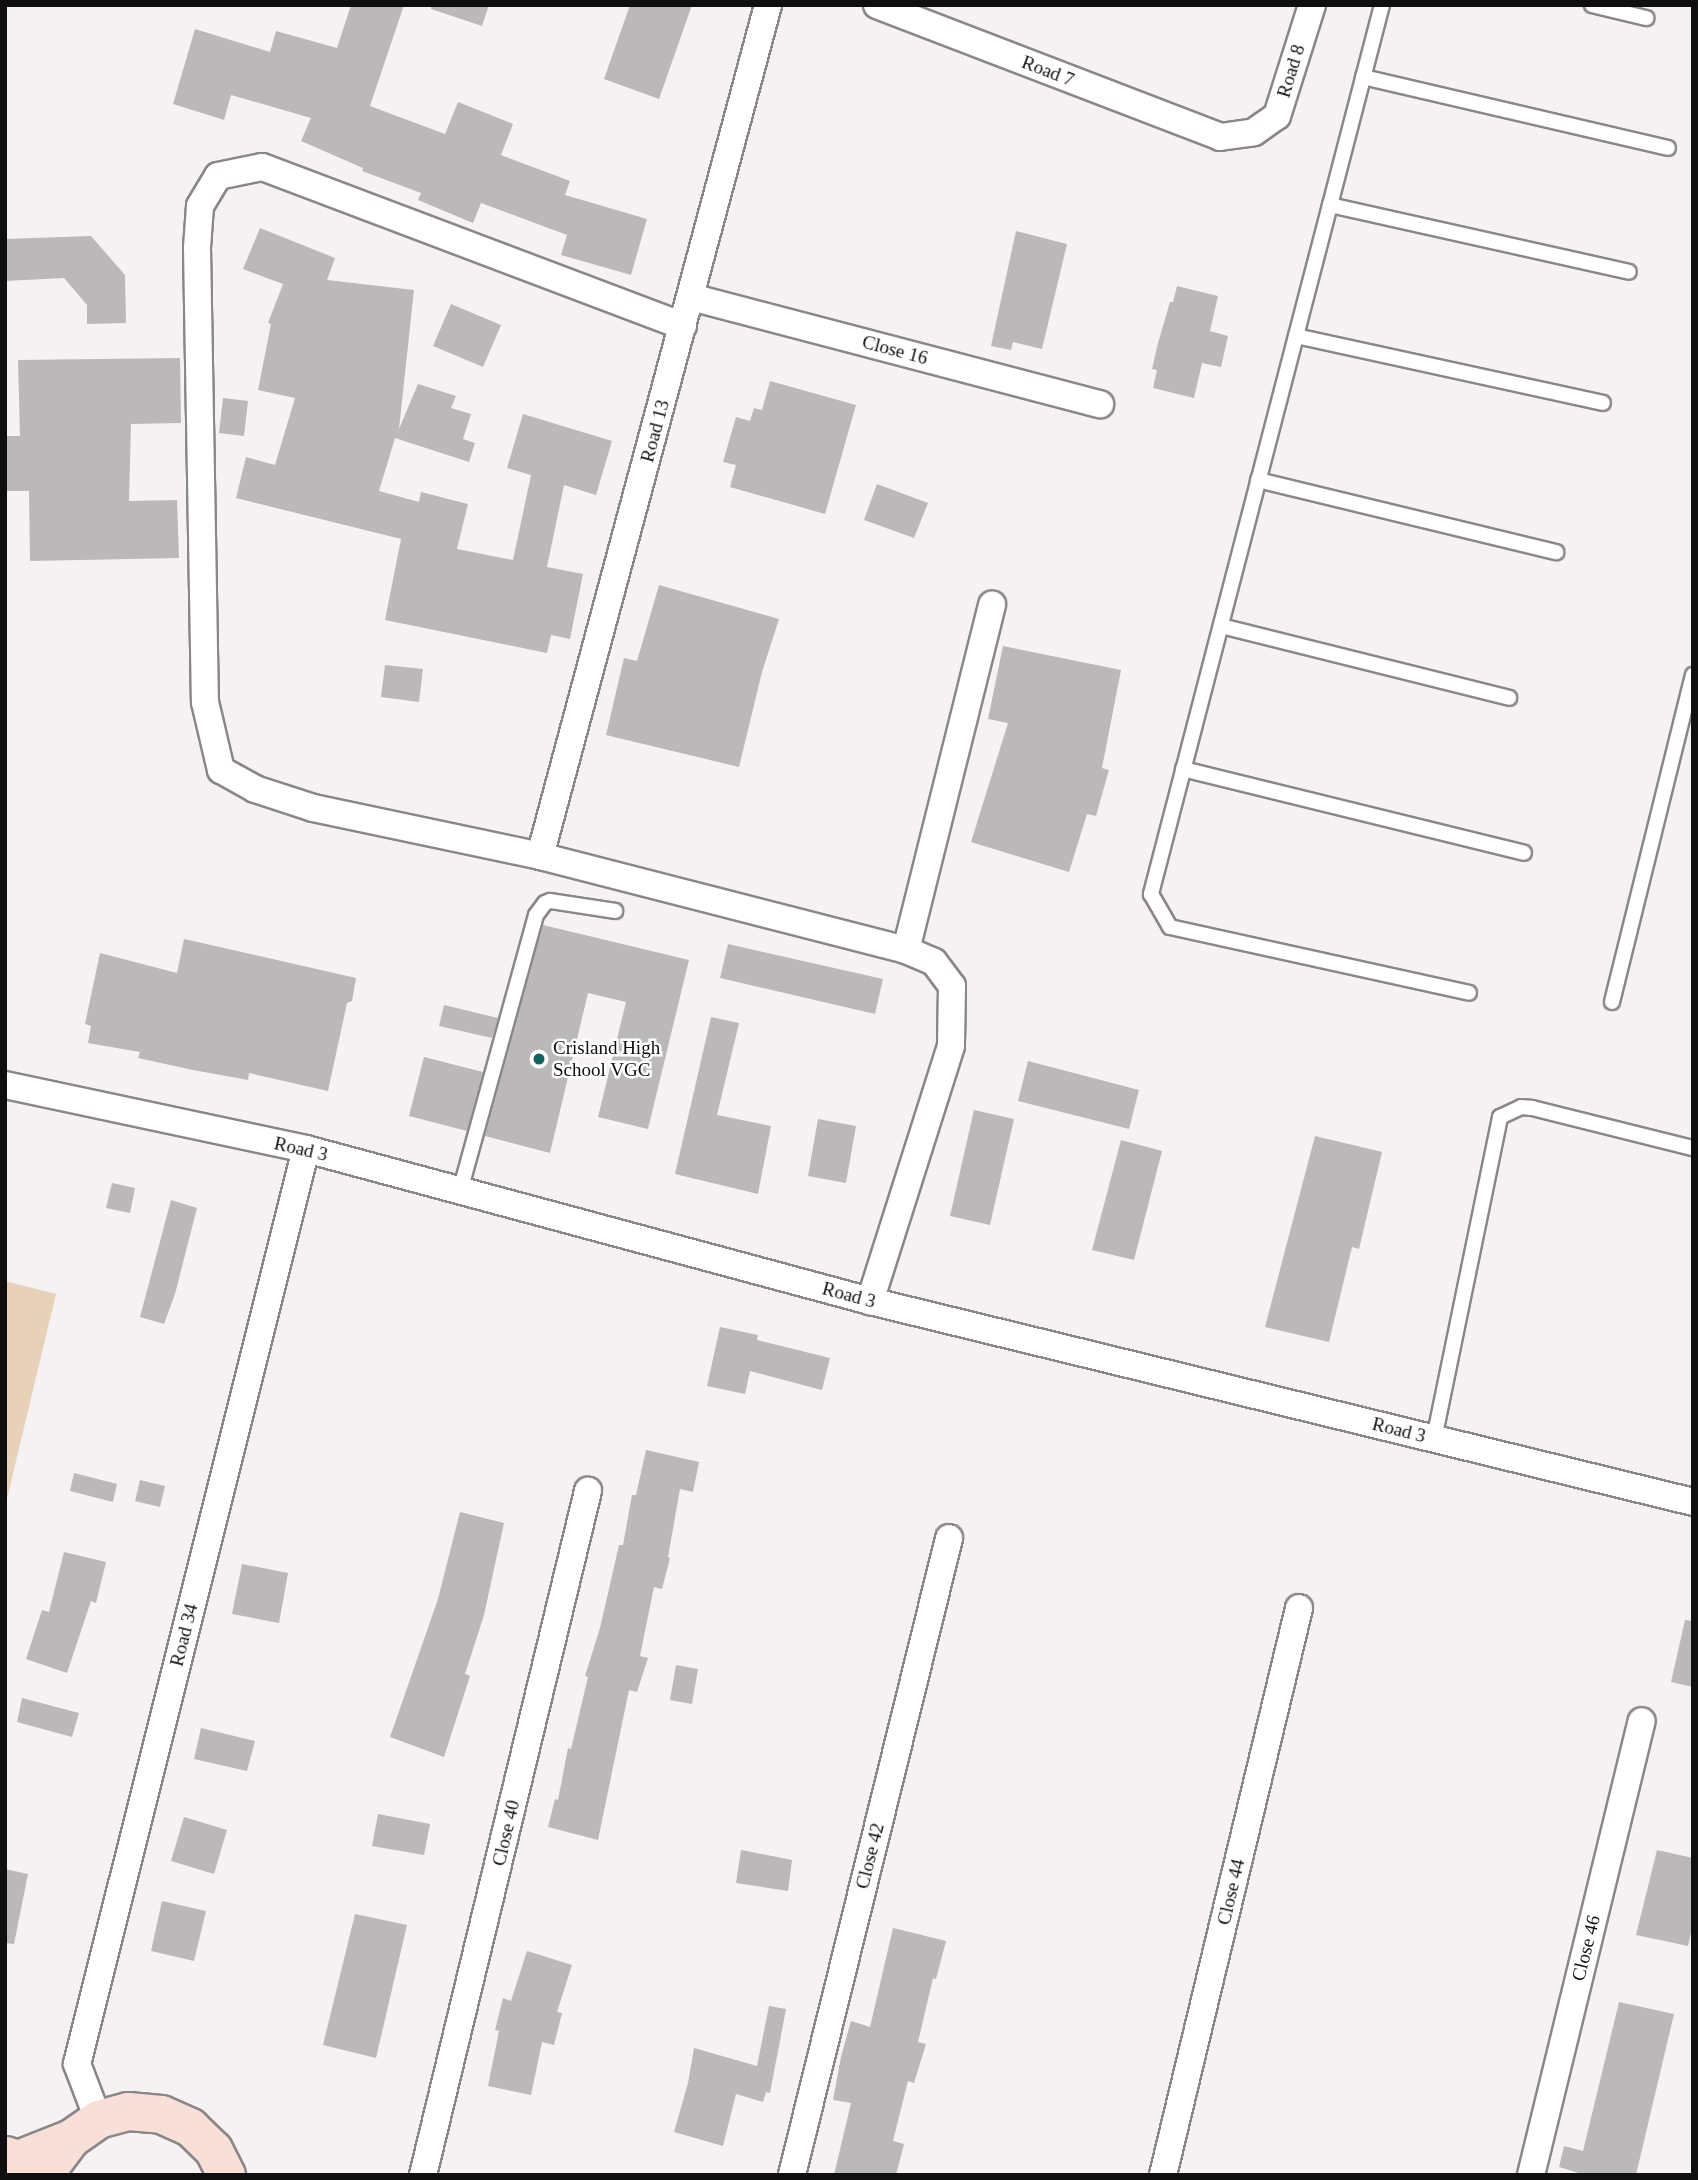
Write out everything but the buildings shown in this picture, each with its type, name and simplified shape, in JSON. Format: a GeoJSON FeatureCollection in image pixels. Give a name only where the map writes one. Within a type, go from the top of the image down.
{"type":"FeatureCollection","features":[{"type":"Feature","properties":{"kind":"street","name":"Road 13"},"geometry":{"type":"LineString","coordinates":[[540,856],[768,5]]}},
{"type":"Feature","properties":{"kind":"street","name":"Road 8"},"geometry":{"type":"LineString","coordinates":[[1220,137],[1254,132],[1277,116],[1312,5]]}},
{"type":"Feature","properties":{"kind":"street","name":"Road 7"},"geometry":{"type":"LineString","coordinates":[[884,6],[1220,137]]}},
{"type":"Feature","properties":{"kind":"street"},"geometry":{"type":"LineString","coordinates":[[683,326],[262,167],[218,176],[200,206],[197,248],[205,702],[221,770],[255,789],[313,808],[540,856],[906,950],[934,962],[952,986],[951,1046],[870,1301]]}},
{"type":"Feature","properties":{"kind":"street","name":"Close 16"},"geometry":{"type":"LineString","coordinates":[[691,297],[1100,404]]}},
{"type":"Feature","properties":{"kind":"street"},"geometry":{"type":"LineString","coordinates":[[906,950],[992,605]]}},
{"type":"Feature","properties":{"kind":"street","name":"Road 3"},"geometry":{"type":"LineString","coordinates":[[5,1085],[306,1149],[870,1301],[1693,1502]]}},
{"type":"Feature","properties":{"kind":"street","name":"Road 34"},"geometry":{"type":"LineString","coordinates":[[84,2128],[77,2064],[306,1149]]}},
{"type":"Feature","properties":{"kind":"street","name":"Close 40"},"geometry":{"type":"LineString","coordinates":[[424,2175],[588,1491]]}},
{"type":"Feature","properties":{"kind":"street","name":"Close 42"},"geometry":{"type":"LineString","coordinates":[[792,2175],[948,1538]]}},
{"type":"Feature","properties":{"kind":"street","name":"Close 44"},"geometry":{"type":"LineString","coordinates":[[1163,2175],[1298,1608]]}},
{"type":"Feature","properties":{"kind":"street","name":"Close 46"},"geometry":{"type":"LineString","coordinates":[[1531,2175],[1642,1721]]}},
{"type":"Feature","properties":{"kind":"street"},"geometry":{"type":"LineString","coordinates":[[5,2155],[18,2159],[128,2111],[161,2114],[190,2127],[213,2149],[226,2175]]}},
{"type":"Feature","properties":{"kind":"street"},"geometry":{"type":"LineString","coordinates":[[49,2175],[52,2163],[84,2128]]}},
{"type":"Feature","properties":{"kind":"lane"},"geometry":{"type":"LineString","coordinates":[[1382,5],[1151,894],[1170,927],[1469,993]]}},
{"type":"Feature","properties":{"kind":"lane"},"geometry":{"type":"LineString","coordinates":[[1592,5],[1646,18]]}},
{"type":"Feature","properties":{"kind":"lane"},"geometry":{"type":"LineString","coordinates":[[1363,77],[1668,148]]}},
{"type":"Feature","properties":{"kind":"lane"},"geometry":{"type":"LineString","coordinates":[[1330,205],[1629,272]]}},
{"type":"Feature","properties":{"kind":"lane"},"geometry":{"type":"LineString","coordinates":[[1296,336],[1603,403]]}},
{"type":"Feature","properties":{"kind":"lane"},"geometry":{"type":"LineString","coordinates":[[1258,480],[1556,552]]}},
{"type":"Feature","properties":{"kind":"lane"},"geometry":{"type":"LineString","coordinates":[[1220,626],[1509,698]]}},
{"type":"Feature","properties":{"kind":"lane"},"geometry":{"type":"LineString","coordinates":[[1612,1002],[1693,675]]}},
{"type":"Feature","properties":{"kind":"lane"},"geometry":{"type":"LineString","coordinates":[[1183,769],[1524,853]]}},
{"type":"Feature","properties":{"kind":"lane"},"geometry":{"type":"LineString","coordinates":[[460,1191],[539,908],[550,901],[615,911]]}},
{"type":"Feature","properties":{"kind":"lane"},"geometry":{"type":"LineString","coordinates":[[1434,1439],[1500,1117],[1521,1107],[1532,1108],[1693,1148]]}},
{"type":"Feature","properties":{"kind":"shaded area"},"geometry":{"type":"Polygon","coordinates":[[[5,1281],[56,1294],[5,1507],[5,1281]]]}},
{"type":"Feature","properties":{"kind":"place","name":"Crisland High School VGC"},"geometry":{"type":"Point","coordinates":[539,1059]}}]}
